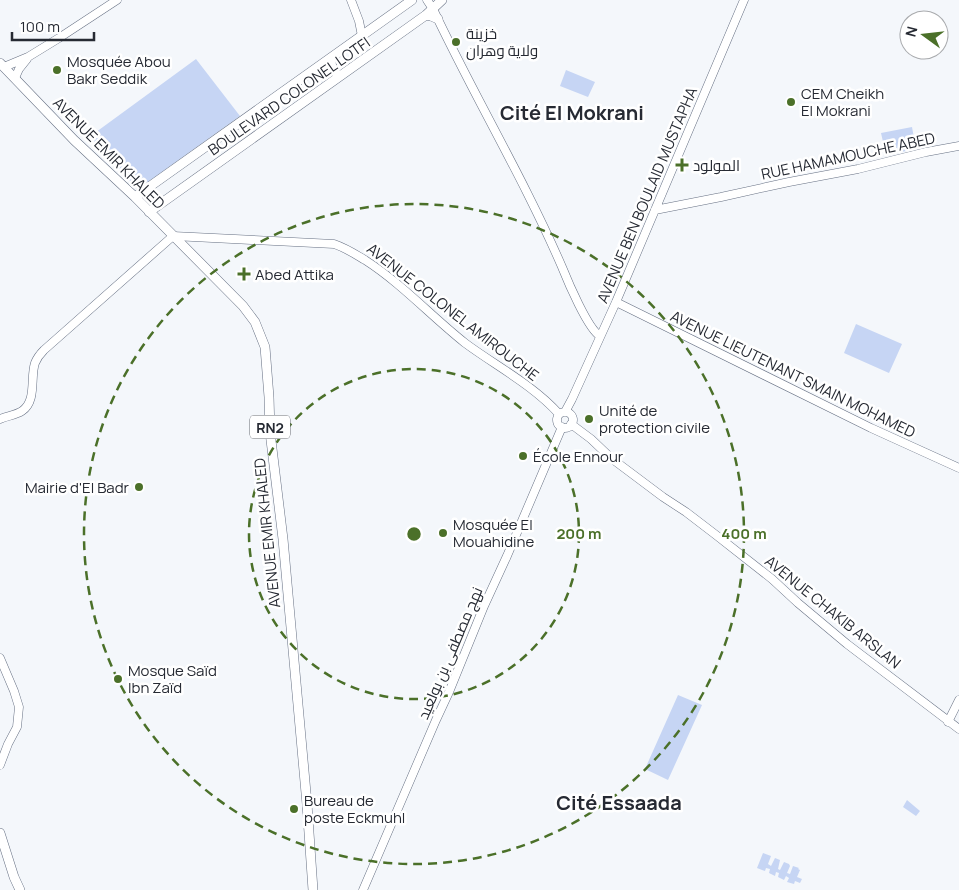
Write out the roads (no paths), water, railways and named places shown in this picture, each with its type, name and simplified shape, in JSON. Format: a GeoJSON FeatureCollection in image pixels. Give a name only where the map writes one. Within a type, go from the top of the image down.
{"type":"FeatureCollection","features":[{"type":"Feature","properties":{"kind":"main road"},"geometry":{"type":"LineString","coordinates":[[2,65],[28,57],[117,0]]}},
{"type":"Feature","properties":{"kind":"main road"},"geometry":{"type":"LineString","coordinates":[[351,0],[360,21],[366,29],[366,33]]}},
{"type":"Feature","properties":{"kind":"main road","name":"BOULEVARD COLONEL LOTFI"},"geometry":{"type":"LineString","coordinates":[[135,197],[412,0]]}},
{"type":"Feature","properties":{"kind":"main road"},"geometry":{"type":"LineString","coordinates":[[427,0],[430,12],[438,19],[546,230],[568,283],[590,325],[596,334],[600,336]]}},
{"type":"Feature","properties":{"kind":"main road","name":"BOULEVARD COLONEL LOTFI"},"geometry":{"type":"LineString","coordinates":[[150,212],[430,12],[442,0]]}},
{"type":"Feature","properties":{"kind":"main road","name":"AVENUE BEN BOULAID MUSTAPHA"},"geometry":{"type":"LineString","coordinates":[[565,414],[616,302],[744,0]]}},
{"type":"Feature","properties":{"kind":"main road"},"geometry":{"type":"LineString","coordinates":[[15,78],[28,57]]}},
{"type":"Feature","properties":{"kind":"main road"},"geometry":{"type":"LineString","coordinates":[[331,59],[332,69],[340,76]]}},
{"type":"Feature","properties":{"kind":"main road","name":"AVENUE EMIR KHALED"},"geometry":{"type":"LineString","coordinates":[[2,65],[74,140],[135,197],[243,306],[255,322],[265,347],[270,432],[283,539],[314,890]]}},
{"type":"Feature","properties":{"kind":"main road"},"geometry":{"type":"LineString","coordinates":[[320,66],[330,74],[331,82]]}},
{"type":"Feature","properties":{"kind":"main road","name":"RUE HAMAMOUCHE ABED"},"geometry":{"type":"LineString","coordinates":[[655,210],[858,169],[959,146]]}},
{"type":"Feature","properties":{"kind":"main road"},"geometry":{"type":"LineString","coordinates":[[0,419],[21,412],[26,408],[31,397],[35,364],[44,350],[173,236]]}},
{"type":"Feature","properties":{"kind":"main road","name":"AVENUE COLONEL AMIROUCHE"},"geometry":{"type":"LineString","coordinates":[[173,236],[334,244],[344,247],[386,275],[464,342],[565,414]]}},
{"type":"Feature","properties":{"kind":"main road","name":"AVENUE LIEUTENANT SMAIN MOHAMED"},"geometry":{"type":"LineString","coordinates":[[616,302],[871,428],[959,468]]}},
{"type":"Feature","properties":{"kind":"main road"},"geometry":{"type":"LineString","coordinates":[[565,414],[572,419],[571,424],[562,427],[557,419],[565,414]]}},
{"type":"Feature","properties":{"kind":"main road","name":"AVENUE CHAKIB ARSLAN"},"geometry":{"type":"LineString","coordinates":[[571,424],[591,439],[611,458],[716,534],[846,644],[959,729]]}},
{"type":"Feature","properties":{"kind":"main road","name":"نهج مصطفى بن بولعيد"},"geometry":{"type":"LineString","coordinates":[[363,890],[562,427]]}},
{"type":"Feature","properties":{"kind":"main road"},"geometry":{"type":"LineString","coordinates":[[0,658],[19,707],[16,727],[4,746],[0,765]]}},
{"type":"Feature","properties":{"kind":"main road"},"geometry":{"type":"LineString","coordinates":[[948,722],[959,700]]}},
{"type":"Feature","properties":{"kind":"main road"},"geometry":{"type":"LineString","coordinates":[[0,833],[20,890]]}},
{"type":"Feature","properties":{"kind":"place","name":"خزينة ولاية وهران"},"geometry":{"type":"Point","coordinates":[456,42]}},
{"type":"Feature","properties":{"kind":"place","name":"Mosquée Abou Bakr Seddik"},"geometry":{"type":"Point","coordinates":[57,70]}},
{"type":"Feature","properties":{"kind":"place","name":"CEM Cheikh El Mokrani"},"geometry":{"type":"Point","coordinates":[791,102]}},
{"type":"Feature","properties":{"kind":"place","name":"المولود"},"geometry":{"type":"Point","coordinates":[682,165]}},
{"type":"Feature","properties":{"kind":"place","name":"Abed Attika"},"geometry":{"type":"Point","coordinates":[244,274]}},
{"type":"Feature","properties":{"kind":"place","name":"Unité de protection civile"},"geometry":{"type":"Point","coordinates":[589,419]}},
{"type":"Feature","properties":{"kind":"place","name":"École Ennour"},"geometry":{"type":"Point","coordinates":[523,456]}},
{"type":"Feature","properties":{"kind":"place","name":"Mairie d'El Badr"},"geometry":{"type":"Point","coordinates":[139,487]}},
{"type":"Feature","properties":{"kind":"place","name":"Mosquée El Mouahidine"},"geometry":{"type":"Point","coordinates":[443,533]}},
{"type":"Feature","properties":{"kind":"place","name":"Mosque Saïd Ibn Zaïd"},"geometry":{"type":"Point","coordinates":[118,679]}},
{"type":"Feature","properties":{"kind":"place","name":"Bureau de poste Eckmuhl"},"geometry":{"type":"Point","coordinates":[294,809]}},
{"type":"Feature","properties":{"kind":"district","name":"Cité El Mokrani"},"geometry":{"type":"Point","coordinates":[572,112]}},
{"type":"Feature","properties":{"kind":"district","name":"Cité Essaada"},"geometry":{"type":"Point","coordinates":[619,802]}}]}
